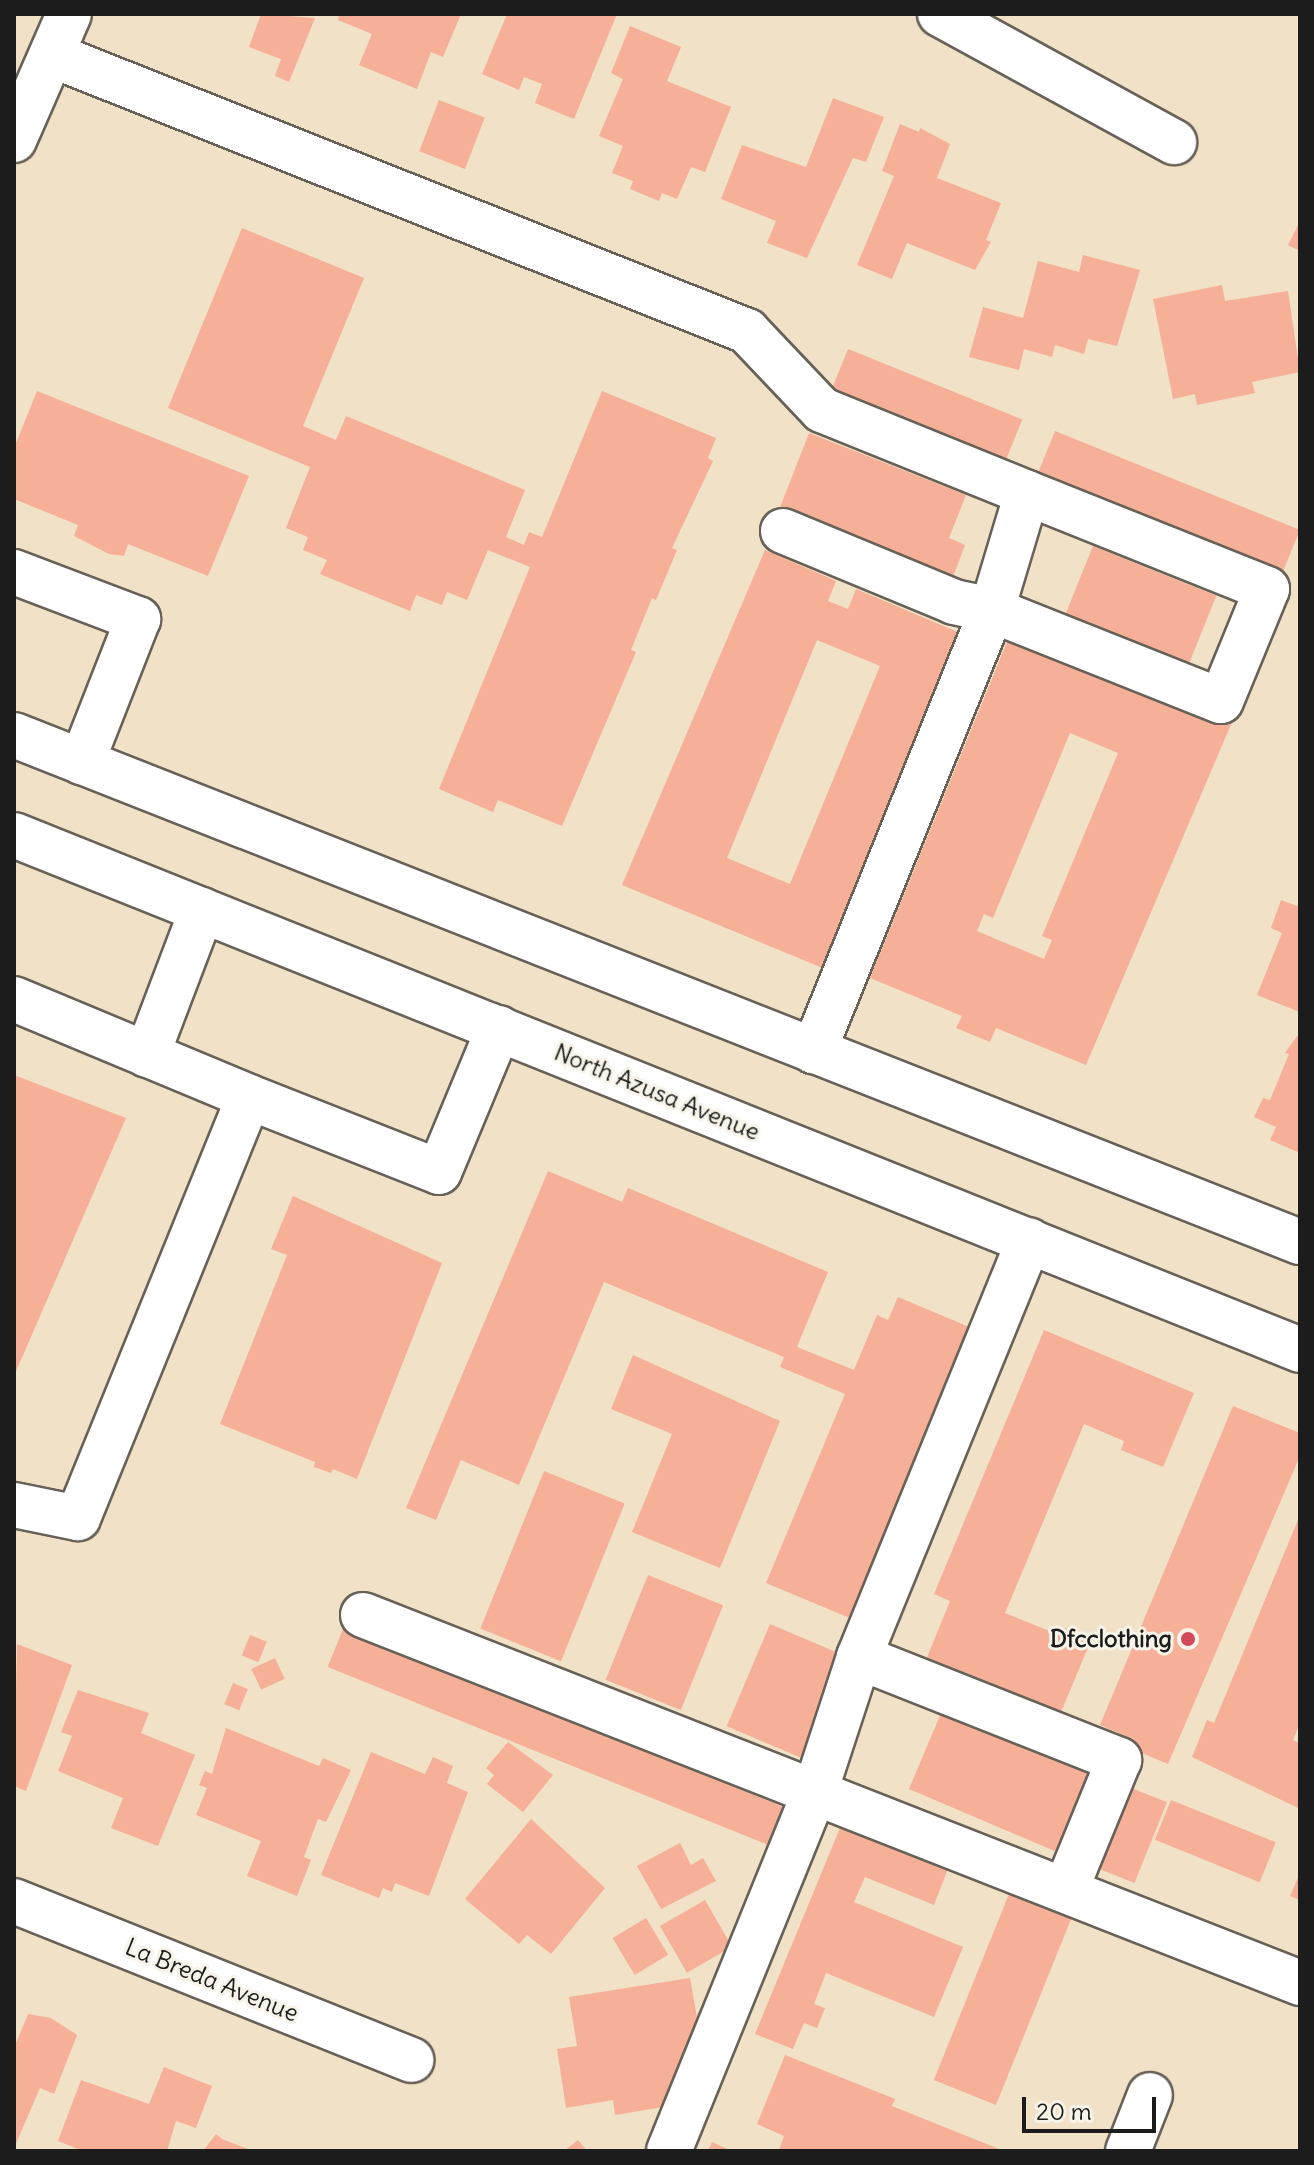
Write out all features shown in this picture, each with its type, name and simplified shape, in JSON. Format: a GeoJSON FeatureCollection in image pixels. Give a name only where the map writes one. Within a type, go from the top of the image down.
{"type":"FeatureCollection","features":[{"type":"Feature","properties":{"kind":"main road"},"geometry":{"type":"LineString","coordinates":[[940,14],[1174,142]]}},
{"type":"Feature","properties":{"kind":"main road"},"geometry":{"type":"LineString","coordinates":[[14,140],[57,26],[747,331],[822,410],[1267,589],[1221,701],[992,610],[954,602],[783,531]]}},
{"type":"Feature","properties":{"kind":"main road"},"geometry":{"type":"LineString","coordinates":[[814,1051],[992,610],[1027,493]]}},
{"type":"Feature","properties":{"kind":"main road"},"geometry":{"type":"LineString","coordinates":[[14,572],[138,619],[82,762]]}},
{"type":"Feature","properties":{"kind":"main road"},"geometry":{"type":"LineString","coordinates":[[14,735],[1300,1242]]}},
{"type":"Feature","properties":{"kind":"main road","name":"North Azusa Avenue"},"geometry":{"type":"LineString","coordinates":[[14,835],[1300,1350]]}},
{"type":"Feature","properties":{"kind":"main road"},"geometry":{"type":"LineString","coordinates":[[147,1055],[202,910]]}},
{"type":"Feature","properties":{"kind":"main road"},"geometry":{"type":"LineString","coordinates":[[14,999],[439,1172],[499,1028]]}},
{"type":"Feature","properties":{"kind":"main road"},"geometry":{"type":"LineString","coordinates":[[14,1505],[78,1518],[249,1097]]}},
{"type":"Feature","properties":{"kind":"main road"},"geometry":{"type":"LineString","coordinates":[[669,2151],[815,1792],[859,1657],[1029,1240]]}},
{"type":"Feature","properties":{"kind":"main road"},"geometry":{"type":"LineString","coordinates":[[363,1615],[1300,1983]]}},
{"type":"Feature","properties":{"kind":"main road"},"geometry":{"type":"LineString","coordinates":[[859,1657],[1119,1760],[1066,1889]]}},
{"type":"Feature","properties":{"kind":"main road","name":"La Breda Avenue"},"geometry":{"type":"LineString","coordinates":[[14,1901],[411,2060]]}},
{"type":"Feature","properties":{"kind":"main road"},"geometry":{"type":"LineString","coordinates":[[1128,2151],[1150,2095]]}},
{"type":"Feature","properties":{"kind":"building"},"geometry":{"type":"Polygon","coordinates":[[[261,14],[315,18],[289,82],[275,76],[281,59],[249,47],[261,14]]]}},
{"type":"Feature","properties":{"kind":"building"},"geometry":{"type":"Polygon","coordinates":[[[339,14],[461,14],[443,57],[431,52],[417,89],[359,65],[372,34],[338,20],[339,14]]]}},
{"type":"Feature","properties":{"kind":"building"},"geometry":{"type":"Polygon","coordinates":[[[507,14],[617,14],[574,119],[535,103],[542,84],[524,77],[519,90],[482,74],[507,14]]]}},
{"type":"Feature","properties":{"kind":"building"},"geometry":{"type":"Polygon","coordinates":[[[630,26],[681,47],[667,81],[731,107],[705,172],[691,167],[677,199],[662,193],[659,201],[630,189],[633,181],[612,173],[623,146],[599,136],[623,79],[611,73],[630,26]]]}},
{"type":"Feature","properties":{"kind":"building"},"geometry":{"type":"Polygon","coordinates":[[[833,98],[884,117],[866,162],[853,158],[807,258],[767,243],[776,221],[721,199],[742,145],[806,167],[833,98]]]}},
{"type":"Feature","properties":{"kind":"building"},"geometry":{"type":"Polygon","coordinates":[[[439,100],[485,118],[465,169],[419,151],[439,100]]]}},
{"type":"Feature","properties":{"kind":"building"},"geometry":{"type":"Polygon","coordinates":[[[900,124],[919,132],[920,128],[950,144],[937,178],[1001,203],[986,240],[991,242],[975,270],[907,243],[892,279],[857,265],[894,176],[882,171],[900,124]]]}},
{"type":"Feature","properties":{"kind":"building"},"geometry":{"type":"Polygon","coordinates":[[[1300,221],[1300,251],[1288,245],[1300,221]]]}},
{"type":"Feature","properties":{"kind":"building"},"geometry":{"type":"Polygon","coordinates":[[[242,228],[364,278],[303,426],[336,440],[346,416],[525,490],[506,537],[524,545],[529,532],[542,537],[602,391],[716,438],[708,458],[713,461],[672,548],[677,550],[656,600],[652,598],[631,650],[636,652],[562,826],[498,800],[493,812],[439,789],[530,567],[488,550],[467,600],[447,592],[442,605],[416,595],[410,611],[320,574],[327,560],[303,550],[308,537],[286,528],[310,467],[168,408],[242,228]]]}},
{"type":"Feature","properties":{"kind":"building"},"geometry":{"type":"Polygon","coordinates":[[[1083,255],[1140,270],[1117,346],[1088,339],[1084,354],[1055,345],[1052,357],[1024,349],[1019,370],[969,357],[983,307],[1023,318],[1038,261],[1079,272],[1083,255]]]}},
{"type":"Feature","properties":{"kind":"building"},"geometry":{"type":"Polygon","coordinates":[[[1222,285],[1225,301],[1288,291],[1300,372],[1252,382],[1255,393],[1197,405],[1195,394],[1173,399],[1153,299],[1222,285]]]}},
{"type":"Feature","properties":{"kind":"building"},"geometry":{"type":"Polygon","coordinates":[[[848,349],[1022,419],[1006,459],[832,389],[848,349]]]}},
{"type":"Feature","properties":{"kind":"building"},"geometry":{"type":"Polygon","coordinates":[[[37,391],[249,476],[208,576],[128,544],[124,556],[109,554],[74,536],[78,525],[14,499],[14,448],[37,391]]]}},
{"type":"Feature","properties":{"kind":"building"},"geometry":{"type":"Polygon","coordinates":[[[1055,431],[1300,530],[1283,571],[1039,472],[1055,431]]]}},
{"type":"Feature","properties":{"kind":"building"},"geometry":{"type":"Polygon","coordinates":[[[809,433],[966,495],[949,538],[965,545],[953,577],[779,510],[809,433]]]}},
{"type":"Feature","properties":{"kind":"building"},"geometry":{"type":"Polygon","coordinates":[[[1093,546],[1216,596],[1185,674],[1062,624],[1093,546]]]}},
{"type":"Feature","properties":{"kind":"building"},"geometry":{"type":"Polygon","coordinates":[[[765,550],[836,581],[828,601],[848,609],[856,589],[960,633],[839,923],[843,925],[825,969],[622,885],[765,550]],[[817,640],[727,858],[790,884],[880,666],[817,640]]]}},
{"type":"Feature","properties":{"kind":"building"},"geometry":{"type":"Polygon","coordinates":[[[1011,632],[1232,722],[1086,1065],[996,1028],[990,1042],[956,1028],[962,1016],[870,978],[1011,632]],[[1070,733],[993,918],[984,914],[977,931],[1044,959],[1052,940],[1042,936],[1118,753],[1070,733]]]}},
{"type":"Feature","properties":{"kind":"building"},"geometry":{"type":"Polygon","coordinates":[[[1281,900],[1300,907],[1300,1012],[1257,995],[1282,933],[1271,928],[1281,900]]]}},
{"type":"Feature","properties":{"kind":"building"},"geometry":{"type":"Polygon","coordinates":[[[1297,1036],[1300,1038],[1300,1153],[1270,1140],[1276,1127],[1254,1117],[1263,1098],[1270,1100],[1289,1054],[1285,1053],[1297,1036]]]}},
{"type":"Feature","properties":{"kind":"building"},"geometry":{"type":"Polygon","coordinates":[[[14,1075],[126,1118],[14,1376],[14,1075]]]}},
{"type":"Feature","properties":{"kind":"building"},"geometry":{"type":"Polygon","coordinates":[[[548,1171],[622,1202],[628,1188],[828,1272],[797,1347],[854,1370],[877,1315],[888,1320],[898,1297],[974,1329],[852,1619],[766,1583],[845,1394],[780,1367],[784,1357],[604,1282],[519,1485],[461,1460],[436,1520],[406,1508],[548,1171]]]}},
{"type":"Feature","properties":{"kind":"building"},"geometry":{"type":"Polygon","coordinates":[[[293,1196],[442,1263],[357,1479],[333,1469],[331,1473],[314,1467],[315,1462],[220,1424],[287,1255],[271,1249],[293,1196]]]}},
{"type":"Feature","properties":{"kind":"building"},"geometry":{"type":"Polygon","coordinates":[[[1044,1330],[1194,1393],[1163,1467],[1121,1450],[1124,1441],[1084,1424],[1005,1613],[1062,1636],[1065,1628],[1092,1638],[1061,1712],[964,1672],[958,1688],[921,1672],[950,1601],[934,1594],[1044,1330]]]}},
{"type":"Feature","properties":{"kind":"building"},"geometry":{"type":"Polygon","coordinates":[[[633,1355],[780,1421],[720,1568],[632,1532],[672,1434],[611,1409],[633,1355]]]}},
{"type":"Feature","properties":{"kind":"building"},"geometry":{"type":"Polygon","coordinates":[[[1233,1406],[1300,1433],[1300,1456],[1168,1764],[1132,1749],[1135,1740],[1100,1725],[1233,1406]]]}},
{"type":"Feature","properties":{"kind":"building"},"geometry":{"type":"Polygon","coordinates":[[[544,1471],[625,1504],[561,1661],[480,1629],[544,1471]]]}},
{"type":"Feature","properties":{"kind":"building"},"geometry":{"type":"Polygon","coordinates":[[[1300,1515],[1300,1723],[1293,1740],[1300,1743],[1300,1809],[1192,1757],[1207,1720],[1214,1723],[1300,1515]]]}},
{"type":"Feature","properties":{"kind":"building"},"geometry":{"type":"Polygon","coordinates":[[[648,1575],[723,1605],[681,1710],[606,1680],[648,1575]]]}},
{"type":"Feature","properties":{"kind":"building"},"geometry":{"type":"Polygon","coordinates":[[[770,1624],[845,1656],[802,1758],[727,1726],[770,1624]]]}},
{"type":"Feature","properties":{"kind":"building"},"geometry":{"type":"Polygon","coordinates":[[[343,1629],[788,1809],[773,1847],[328,1667],[343,1629]]]}},
{"type":"Feature","properties":{"kind":"building"},"geometry":{"type":"Polygon","coordinates":[[[250,1635],[267,1642],[258,1662],[242,1655],[250,1635]]]}},
{"type":"Feature","properties":{"kind":"building"},"geometry":{"type":"Polygon","coordinates":[[[17,1644],[72,1665],[26,1791],[14,1786],[17,1644]]]}},
{"type":"Feature","properties":{"kind":"building"},"geometry":{"type":"Polygon","coordinates":[[[275,1658],[285,1679],[261,1690],[251,1669],[275,1658]]]}},
{"type":"Feature","properties":{"kind":"building"},"geometry":{"type":"Polygon","coordinates":[[[233,1683],[248,1689],[239,1710],[224,1704],[233,1683]]]}},
{"type":"Feature","properties":{"kind":"building"},"geometry":{"type":"Polygon","coordinates":[[[78,1690],[149,1713],[141,1733],[195,1755],[158,1846],[111,1828],[123,1798],[58,1771],[72,1736],[61,1732],[78,1690]]]}},
{"type":"Feature","properties":{"kind":"building"},"geometry":{"type":"Polygon","coordinates":[[[941,1713],[1051,1759],[1054,1754],[1092,1770],[1057,1852],[909,1789],[941,1713]]]}},
{"type":"Feature","properties":{"kind":"building"},"geometry":{"type":"Polygon","coordinates":[[[226,1728],[319,1766],[323,1758],[351,1770],[326,1822],[318,1819],[304,1857],[311,1860],[297,1896],[247,1876],[261,1841],[196,1815],[207,1788],[199,1785],[205,1771],[212,1774],[226,1728]]]}},
{"type":"Feature","properties":{"kind":"building"},"geometry":{"type":"Polygon","coordinates":[[[508,1742],[553,1775],[523,1812],[487,1784],[494,1775],[486,1768],[508,1742]]]}},
{"type":"Feature","properties":{"kind":"building"},"geometry":{"type":"Polygon","coordinates":[[[371,1752],[425,1774],[433,1757],[453,1766],[447,1783],[468,1792],[429,1896],[395,1883],[392,1892],[383,1888],[379,1898],[321,1875],[371,1752]]]}},
{"type":"Feature","properties":{"kind":"building"},"geometry":{"type":"Polygon","coordinates":[[[1129,1787],[1167,1802],[1134,1883],[1096,1868],[1129,1787]]]}},
{"type":"Feature","properties":{"kind":"building"},"geometry":{"type":"Polygon","coordinates":[[[1171,1800],[1276,1842],[1260,1882],[1155,1840],[1171,1800]]]}},
{"type":"Feature","properties":{"kind":"building"},"geometry":{"type":"Polygon","coordinates":[[[531,1819],[605,1888],[551,1954],[527,1935],[519,1944],[465,1899],[531,1819]]]}},
{"type":"Feature","properties":{"kind":"building"},"geometry":{"type":"Polygon","coordinates":[[[842,1823],[949,1866],[934,1905],[865,1877],[854,1902],[963,1947],[934,2017],[826,1973],[814,2004],[825,2008],[817,2028],[804,2023],[793,2049],[755,2034],[842,1823]]]}},
{"type":"Feature","properties":{"kind":"building"},"geometry":{"type":"Polygon","coordinates":[[[680,1843],[691,1865],[703,1858],[716,1881],[661,1909],[637,1866],[680,1843]]]}},
{"type":"Feature","properties":{"kind":"building"},"geometry":{"type":"Polygon","coordinates":[[[1300,1873],[1300,1900],[1290,1896],[1300,1873]]]}},
{"type":"Feature","properties":{"kind":"building"},"geometry":{"type":"Polygon","coordinates":[[[1011,1889],[1073,1914],[996,2105],[934,2080],[1011,1889]]]}},
{"type":"Feature","properties":{"kind":"building"},"geometry":{"type":"Polygon","coordinates":[[[705,1900],[732,1947],[687,1973],[660,1926],[705,1900]]]}},
{"type":"Feature","properties":{"kind":"building"},"geometry":{"type":"Polygon","coordinates":[[[646,1918],[668,1955],[635,1975],[613,1938],[646,1918]]]}},
{"type":"Feature","properties":{"kind":"building"},"geometry":{"type":"Polygon","coordinates":[[[690,1978],[699,2029],[669,2106],[615,2115],[613,2100],[566,2108],[557,2049],[577,2046],[569,1997],[690,1978]]]}},
{"type":"Feature","properties":{"kind":"building"},"geometry":{"type":"Polygon","coordinates":[[[28,2014],[51,2018],[77,2035],[54,2094],[40,2088],[14,2148],[14,2048],[28,2014]]]}},
{"type":"Feature","properties":{"kind":"building"},"geometry":{"type":"Polygon","coordinates":[[[785,2055],[895,2099],[892,2106],[1004,2151],[779,2150],[784,2136],[757,2124],[785,2055]]]}},
{"type":"Feature","properties":{"kind":"building"},"geometry":{"type":"Polygon","coordinates":[[[164,2067],[212,2086],[196,2128],[176,2121],[167,2151],[83,2151],[58,2141],[81,2080],[149,2104],[164,2067]]]}},
{"type":"Feature","properties":{"kind":"building"},"geometry":{"type":"Polygon","coordinates":[[[216,2134],[222,2139],[253,2151],[203,2151],[216,2134]]]}},
{"type":"Feature","properties":{"kind":"building"},"geometry":{"type":"Polygon","coordinates":[[[578,2140],[587,2151],[564,2151],[578,2140]]]}},
{"type":"Feature","properties":{"kind":"building"},"geometry":{"type":"Polygon","coordinates":[[[712,2142],[732,2151],[708,2151],[712,2142]]]}},
{"type":"Feature","properties":{"kind":"place","name":"Dfcclothing"},"geometry":{"type":"Point","coordinates":[1188,1639]}}]}
